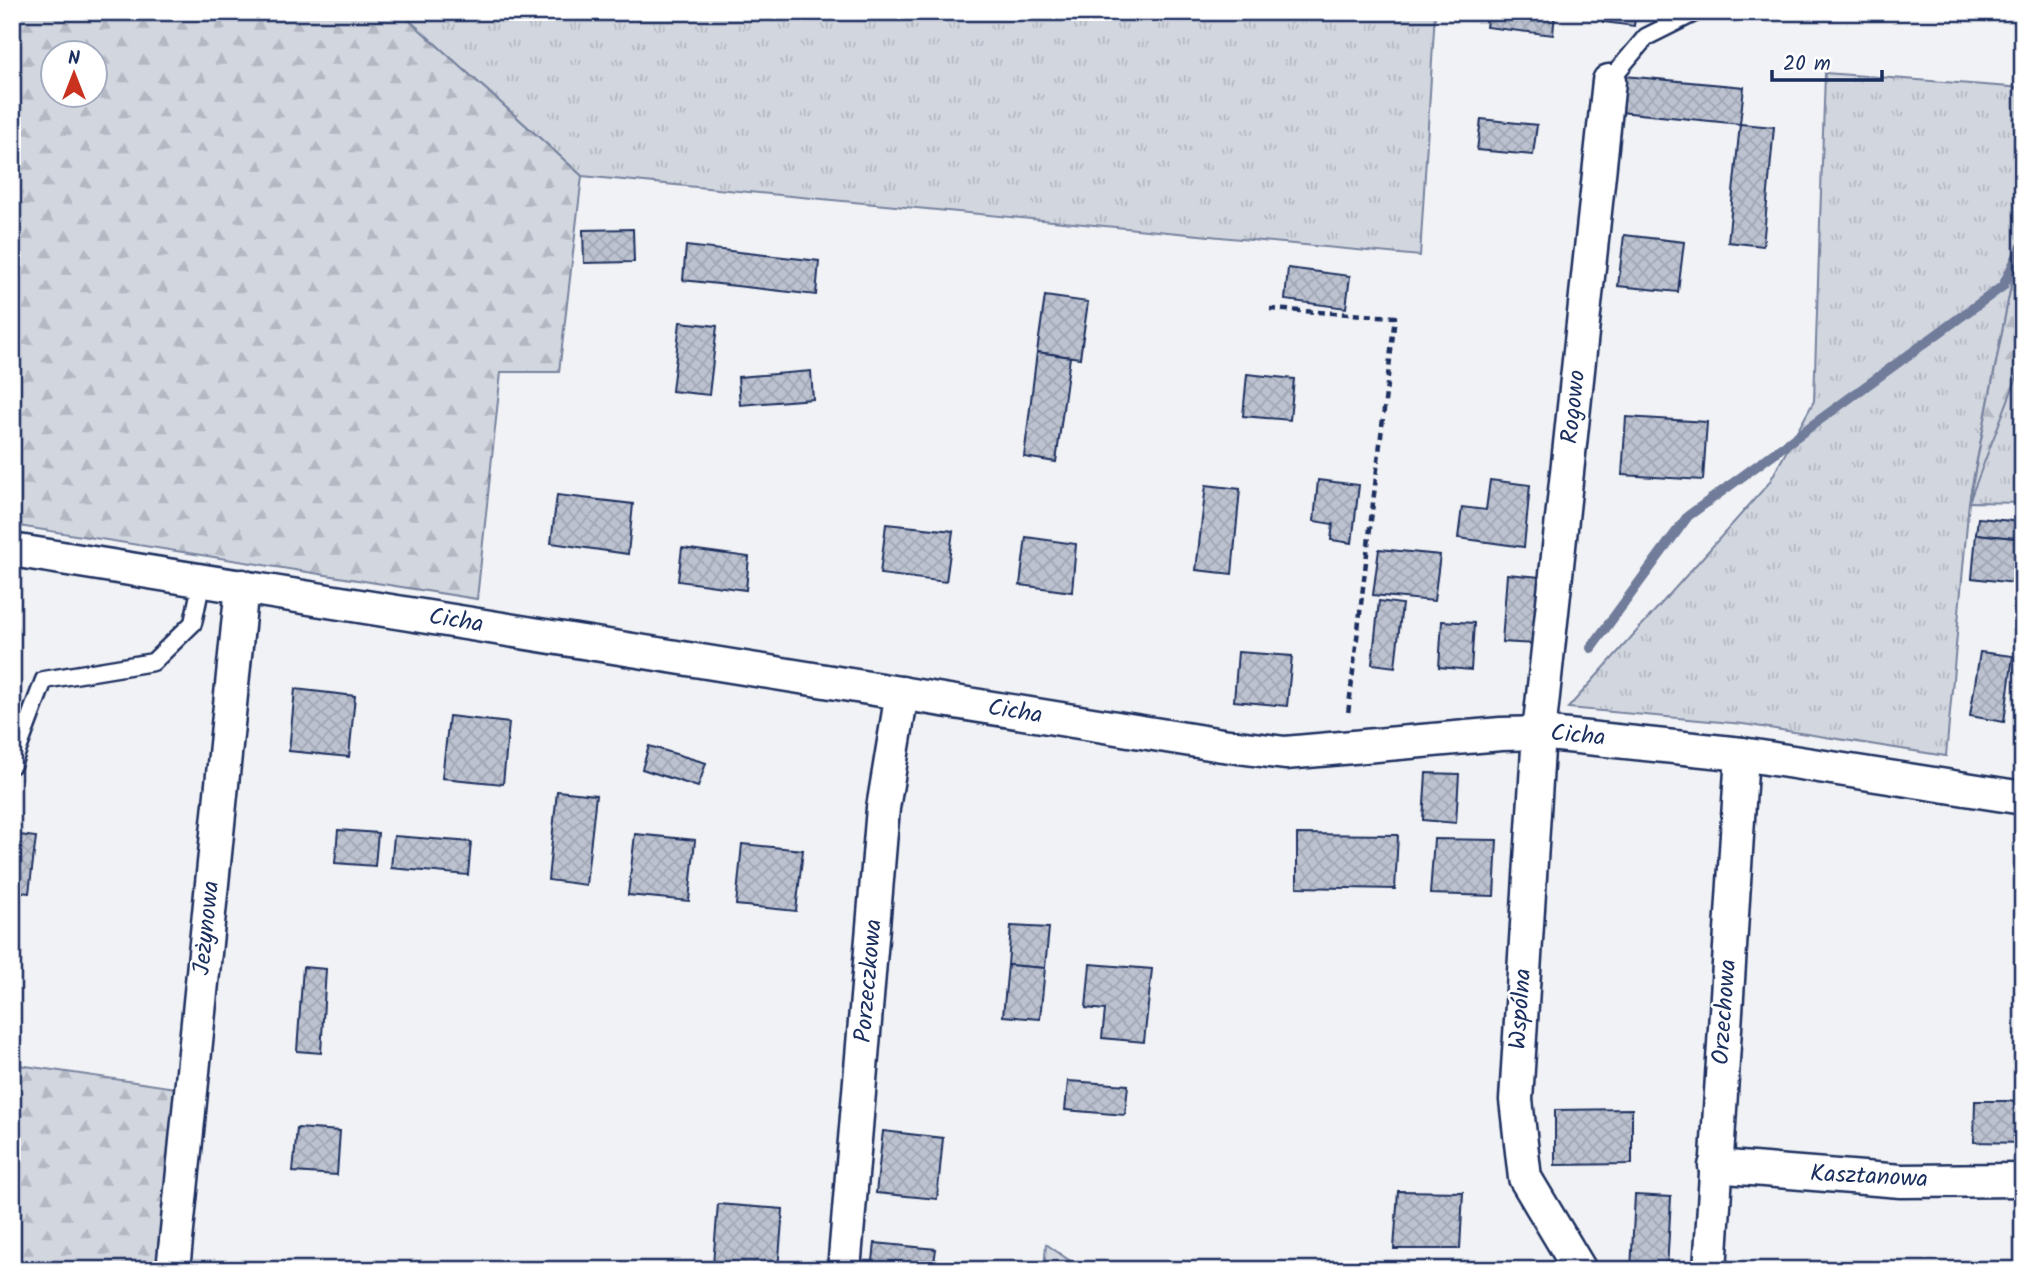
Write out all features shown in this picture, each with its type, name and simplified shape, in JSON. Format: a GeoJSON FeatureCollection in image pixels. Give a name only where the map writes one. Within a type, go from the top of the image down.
{"type":"FeatureCollection","features":[{"type":"Feature","properties":{"kind":"street","name":"Rogowo"},"geometry":{"type":"LineString","coordinates":[[1539,733],[1609,81]]}},
{"type":"Feature","properties":{"kind":"street","name":"Cicha"},"geometry":{"type":"LineString","coordinates":[[12,550],[1272,752],[1343,750],[1501,734],[1539,733],[1742,754],[2023,798]]}},
{"type":"Feature","properties":{"kind":"street","name":"Jeżynowa"},"geometry":{"type":"LineString","coordinates":[[173,1270],[242,586]]}},
{"type":"Feature","properties":{"kind":"street","name":"Porzeczkowa"},"geometry":{"type":"LineString","coordinates":[[844,1270],[883,808],[902,693]]}},
{"type":"Feature","properties":{"kind":"street","name":"Wspólna"},"geometry":{"type":"LineString","coordinates":[[1539,733],[1516,1100],[1525,1178],[1580,1270]]}},
{"type":"Feature","properties":{"kind":"street","name":"Orzechowa"},"geometry":{"type":"LineString","coordinates":[[1710,1270],[1742,754]]}},
{"type":"Feature","properties":{"kind":"street","name":"Kasztanowa"},"geometry":{"type":"LineString","coordinates":[[1716,1166],[1901,1181],[2023,1180]]}},
{"type":"Feature","properties":{"kind":"lane"},"geometry":{"type":"LineString","coordinates":[[1609,81],[1646,37],[1696,12]]}},
{"type":"Feature","properties":{"kind":"lane"},"geometry":{"type":"LineString","coordinates":[[12,765],[44,680],[153,662],[194,623],[202,580]]}},
{"type":"Feature","properties":{"kind":"path"},"geometry":{"type":"LineString","coordinates":[[1270,309],[1395,317],[1343,750]]}},
{"type":"Feature","properties":{"kind":"green space"},"geometry":{"type":"Polygon","coordinates":[[[12,12],[400,12],[582,176],[559,372],[501,372],[477,599],[12,525],[12,12]]]}},
{"type":"Feature","properties":{"kind":"green space"},"geometry":{"type":"Polygon","coordinates":[[[400,12],[1435,12],[1420,256],[582,176],[400,12]]]}},
{"type":"Feature","properties":{"kind":"green space"},"geometry":{"type":"Polygon","coordinates":[[[1825,73],[2023,88],[2023,224],[1970,496],[2023,361],[2023,503],[1969,502],[1946,756],[1743,724],[1568,708],[1769,483],[1814,401],[1825,73]]]}},
{"type":"Feature","properties":{"kind":"green space"},"geometry":{"type":"Polygon","coordinates":[[[2023,224],[2023,361],[1969,502],[2023,224]]]}},
{"type":"Feature","properties":{"kind":"green space"},"geometry":{"type":"Polygon","coordinates":[[[12,1064],[176,1088],[157,1270],[12,1270],[12,1064]]]}},
{"type":"Feature","properties":{"kind":"green space"},"geometry":{"type":"Polygon","coordinates":[[[1046,1244],[1083,1270],[1044,1270],[1046,1244]]]}},
{"type":"Feature","properties":{"kind":"building"},"geometry":{"type":"Polygon","coordinates":[[[1488,12],[1555,12],[1553,35],[1486,27],[1488,12]]]}},
{"type":"Feature","properties":{"kind":"building"},"geometry":{"type":"Polygon","coordinates":[[[1605,12],[1636,12],[1634,26],[1603,22],[1605,12]]]}},
{"type":"Feature","properties":{"kind":"building"},"geometry":{"type":"Polygon","coordinates":[[[1624,76],[1744,87],[1740,124],[1620,112],[1624,76]]]}},
{"type":"Feature","properties":{"kind":"building"},"geometry":{"type":"Polygon","coordinates":[[[1481,119],[1537,125],[1533,155],[1477,150],[1481,119]]]}},
{"type":"Feature","properties":{"kind":"building"},"geometry":{"type":"Polygon","coordinates":[[[1740,124],[1774,127],[1763,246],[1728,242],[1740,124]]]}},
{"type":"Feature","properties":{"kind":"building"},"geometry":{"type":"Polygon","coordinates":[[[633,229],[634,262],[584,263],[583,230],[633,229]]]}},
{"type":"Feature","properties":{"kind":"building"},"geometry":{"type":"Polygon","coordinates":[[[1624,235],[1684,242],[1678,292],[1618,286],[1624,235]]]}},
{"type":"Feature","properties":{"kind":"building"},"geometry":{"type":"Polygon","coordinates":[[[686,246],[819,261],[816,295],[683,280],[686,246]]]}},
{"type":"Feature","properties":{"kind":"building"},"geometry":{"type":"Polygon","coordinates":[[[1288,268],[1350,276],[1346,308],[1285,300],[1288,268]]]}},
{"type":"Feature","properties":{"kind":"building"},"geometry":{"type":"Polygon","coordinates":[[[1045,296],[1088,302],[1080,358],[1037,352],[1045,296]]]}},
{"type":"Feature","properties":{"kind":"building"},"geometry":{"type":"Polygon","coordinates":[[[680,322],[717,326],[709,395],[672,391],[680,322]]]}},
{"type":"Feature","properties":{"kind":"building"},"geometry":{"type":"Polygon","coordinates":[[[1037,352],[1070,357],[1056,462],[1024,457],[1037,352]]]}},
{"type":"Feature","properties":{"kind":"building"},"geometry":{"type":"Polygon","coordinates":[[[811,371],[813,399],[740,405],[738,377],[811,371]]]}},
{"type":"Feature","properties":{"kind":"building"},"geometry":{"type":"Polygon","coordinates":[[[1247,374],[1294,379],[1290,420],[1243,416],[1247,374]]]}},
{"type":"Feature","properties":{"kind":"building"},"geometry":{"type":"Polygon","coordinates":[[[1626,417],[1707,422],[1703,480],[1622,475],[1626,417]]]}},
{"type":"Feature","properties":{"kind":"building"},"geometry":{"type":"Polygon","coordinates":[[[1318,480],[1359,485],[1352,543],[1331,540],[1333,524],[1314,521],[1318,480]]]}},
{"type":"Feature","properties":{"kind":"building"},"geometry":{"type":"Polygon","coordinates":[[[1490,480],[1530,485],[1524,547],[1458,538],[1462,507],[1486,510],[1490,480]]]}},
{"type":"Feature","properties":{"kind":"building"},"geometry":{"type":"Polygon","coordinates":[[[1206,485],[1240,489],[1232,574],[1196,570],[1206,485]]]}},
{"type":"Feature","properties":{"kind":"building"},"geometry":{"type":"Polygon","coordinates":[[[557,495],[633,504],[628,554],[551,543],[557,495]]]}},
{"type":"Feature","properties":{"kind":"building"},"geometry":{"type":"Polygon","coordinates":[[[1978,518],[2023,522],[2023,539],[1976,534],[1978,518]]]}},
{"type":"Feature","properties":{"kind":"building"},"geometry":{"type":"Polygon","coordinates":[[[886,524],[953,531],[946,582],[880,574],[886,524]]]}},
{"type":"Feature","properties":{"kind":"building"},"geometry":{"type":"Polygon","coordinates":[[[1976,534],[2023,539],[2023,584],[1972,578],[1976,534]]]}},
{"type":"Feature","properties":{"kind":"building"},"geometry":{"type":"Polygon","coordinates":[[[1026,537],[1076,544],[1072,592],[1020,585],[1026,537]]]}},
{"type":"Feature","properties":{"kind":"building"},"geometry":{"type":"Polygon","coordinates":[[[682,548],[749,557],[746,590],[678,581],[682,548]]]}},
{"type":"Feature","properties":{"kind":"building"},"geometry":{"type":"Polygon","coordinates":[[[1379,549],[1440,555],[1434,601],[1373,595],[1379,549]]]}},
{"type":"Feature","properties":{"kind":"building"},"geometry":{"type":"Polygon","coordinates":[[[1507,574],[1540,577],[1535,644],[1502,642],[1507,574]]]}},
{"type":"Feature","properties":{"kind":"building"},"geometry":{"type":"Polygon","coordinates":[[[1379,601],[1402,604],[1395,667],[1372,664],[1379,601]]]}},
{"type":"Feature","properties":{"kind":"building"},"geometry":{"type":"Polygon","coordinates":[[[1442,621],[1474,623],[1471,670],[1439,667],[1442,621]]]}},
{"type":"Feature","properties":{"kind":"building"},"geometry":{"type":"Polygon","coordinates":[[[1238,652],[1292,656],[1287,706],[1234,701],[1238,652]]]}},
{"type":"Feature","properties":{"kind":"building"},"geometry":{"type":"Polygon","coordinates":[[[1980,652],[2013,656],[2004,722],[1970,716],[1980,652]]]}},
{"type":"Feature","properties":{"kind":"building"},"geometry":{"type":"Polygon","coordinates":[[[295,689],[355,696],[349,757],[289,751],[295,689]]]}},
{"type":"Feature","properties":{"kind":"building"},"geometry":{"type":"Polygon","coordinates":[[[449,716],[509,723],[503,784],[442,778],[449,716]]]}},
{"type":"Feature","properties":{"kind":"building"},"geometry":{"type":"Polygon","coordinates":[[[649,746],[706,763],[698,787],[642,769],[649,746]]]}},
{"type":"Feature","properties":{"kind":"building"},"geometry":{"type":"Polygon","coordinates":[[[1426,773],[1459,774],[1456,823],[1423,820],[1426,773]]]}},
{"type":"Feature","properties":{"kind":"building"},"geometry":{"type":"Polygon","coordinates":[[[557,791],[596,795],[586,885],[548,880],[557,791]]]}},
{"type":"Feature","properties":{"kind":"building"},"geometry":{"type":"Polygon","coordinates":[[[338,830],[378,833],[375,866],[335,863],[338,830]]]}},
{"type":"Feature","properties":{"kind":"building"},"geometry":{"type":"Polygon","coordinates":[[[12,834],[36,837],[29,893],[12,891],[12,834]]]}},
{"type":"Feature","properties":{"kind":"building"},"geometry":{"type":"Polygon","coordinates":[[[635,834],[695,840],[689,901],[628,895],[635,834]]]}},
{"type":"Feature","properties":{"kind":"building"},"geometry":{"type":"Polygon","coordinates":[[[1297,834],[1398,835],[1395,889],[1297,887],[1297,834]]]}},
{"type":"Feature","properties":{"kind":"building"},"geometry":{"type":"Polygon","coordinates":[[[394,836],[471,842],[468,875],[391,868],[394,836]]]}},
{"type":"Feature","properties":{"kind":"building"},"geometry":{"type":"Polygon","coordinates":[[[1434,839],[1497,840],[1494,896],[1430,894],[1434,839]]]}},
{"type":"Feature","properties":{"kind":"building"},"geometry":{"type":"Polygon","coordinates":[[[742,844],[803,850],[796,911],[736,905],[742,844]]]}},
{"type":"Feature","properties":{"kind":"building"},"geometry":{"type":"Polygon","coordinates":[[[1011,926],[1049,928],[1045,968],[1008,965],[1011,926]]]}},
{"type":"Feature","properties":{"kind":"building"},"geometry":{"type":"Polygon","coordinates":[[[1090,964],[1152,969],[1144,1042],[1102,1038],[1105,1010],[1086,1008],[1090,964]]]}},
{"type":"Feature","properties":{"kind":"building"},"geometry":{"type":"Polygon","coordinates":[[[1008,965],[1045,968],[1040,1019],[1003,1016],[1008,965]]]}},
{"type":"Feature","properties":{"kind":"building"},"geometry":{"type":"Polygon","coordinates":[[[303,967],[326,969],[321,1053],[297,1051],[303,967]]]}},
{"type":"Feature","properties":{"kind":"building"},"geometry":{"type":"Polygon","coordinates":[[[1068,1081],[1128,1085],[1125,1115],[1065,1110],[1068,1081]]]}},
{"type":"Feature","properties":{"kind":"building"},"geometry":{"type":"Polygon","coordinates":[[[1975,1101],[2023,1101],[2023,1143],[1974,1142],[1975,1101]]]}},
{"type":"Feature","properties":{"kind":"building"},"geometry":{"type":"Polygon","coordinates":[[[1632,1109],[1632,1164],[1555,1165],[1555,1110],[1632,1109]]]}},
{"type":"Feature","properties":{"kind":"building"},"geometry":{"type":"Polygon","coordinates":[[[297,1128],[340,1131],[337,1175],[293,1172],[297,1128]]]}},
{"type":"Feature","properties":{"kind":"building"},"geometry":{"type":"Polygon","coordinates":[[[883,1131],[943,1138],[937,1199],[876,1193],[883,1131]]]}},
{"type":"Feature","properties":{"kind":"building"},"geometry":{"type":"Polygon","coordinates":[[[1398,1191],[1463,1192],[1460,1249],[1394,1249],[1398,1191]]]}},
{"type":"Feature","properties":{"kind":"building"},"geometry":{"type":"Polygon","coordinates":[[[1635,1195],[1671,1197],[1667,1270],[1631,1270],[1635,1195]]]}},
{"type":"Feature","properties":{"kind":"building"},"geometry":{"type":"Polygon","coordinates":[[[718,1204],[783,1209],[778,1270],[713,1264],[718,1204]]]}},
{"type":"Feature","properties":{"kind":"building"},"geometry":{"type":"Polygon","coordinates":[[[875,1243],[936,1249],[933,1270],[872,1270],[875,1243]]]}},
{"type":"Feature","properties":{"kind":"waterway"},"geometry":{"type":"LineString","coordinates":[[1591,648],[1688,516],[2003,286],[2023,244]]}}]}
